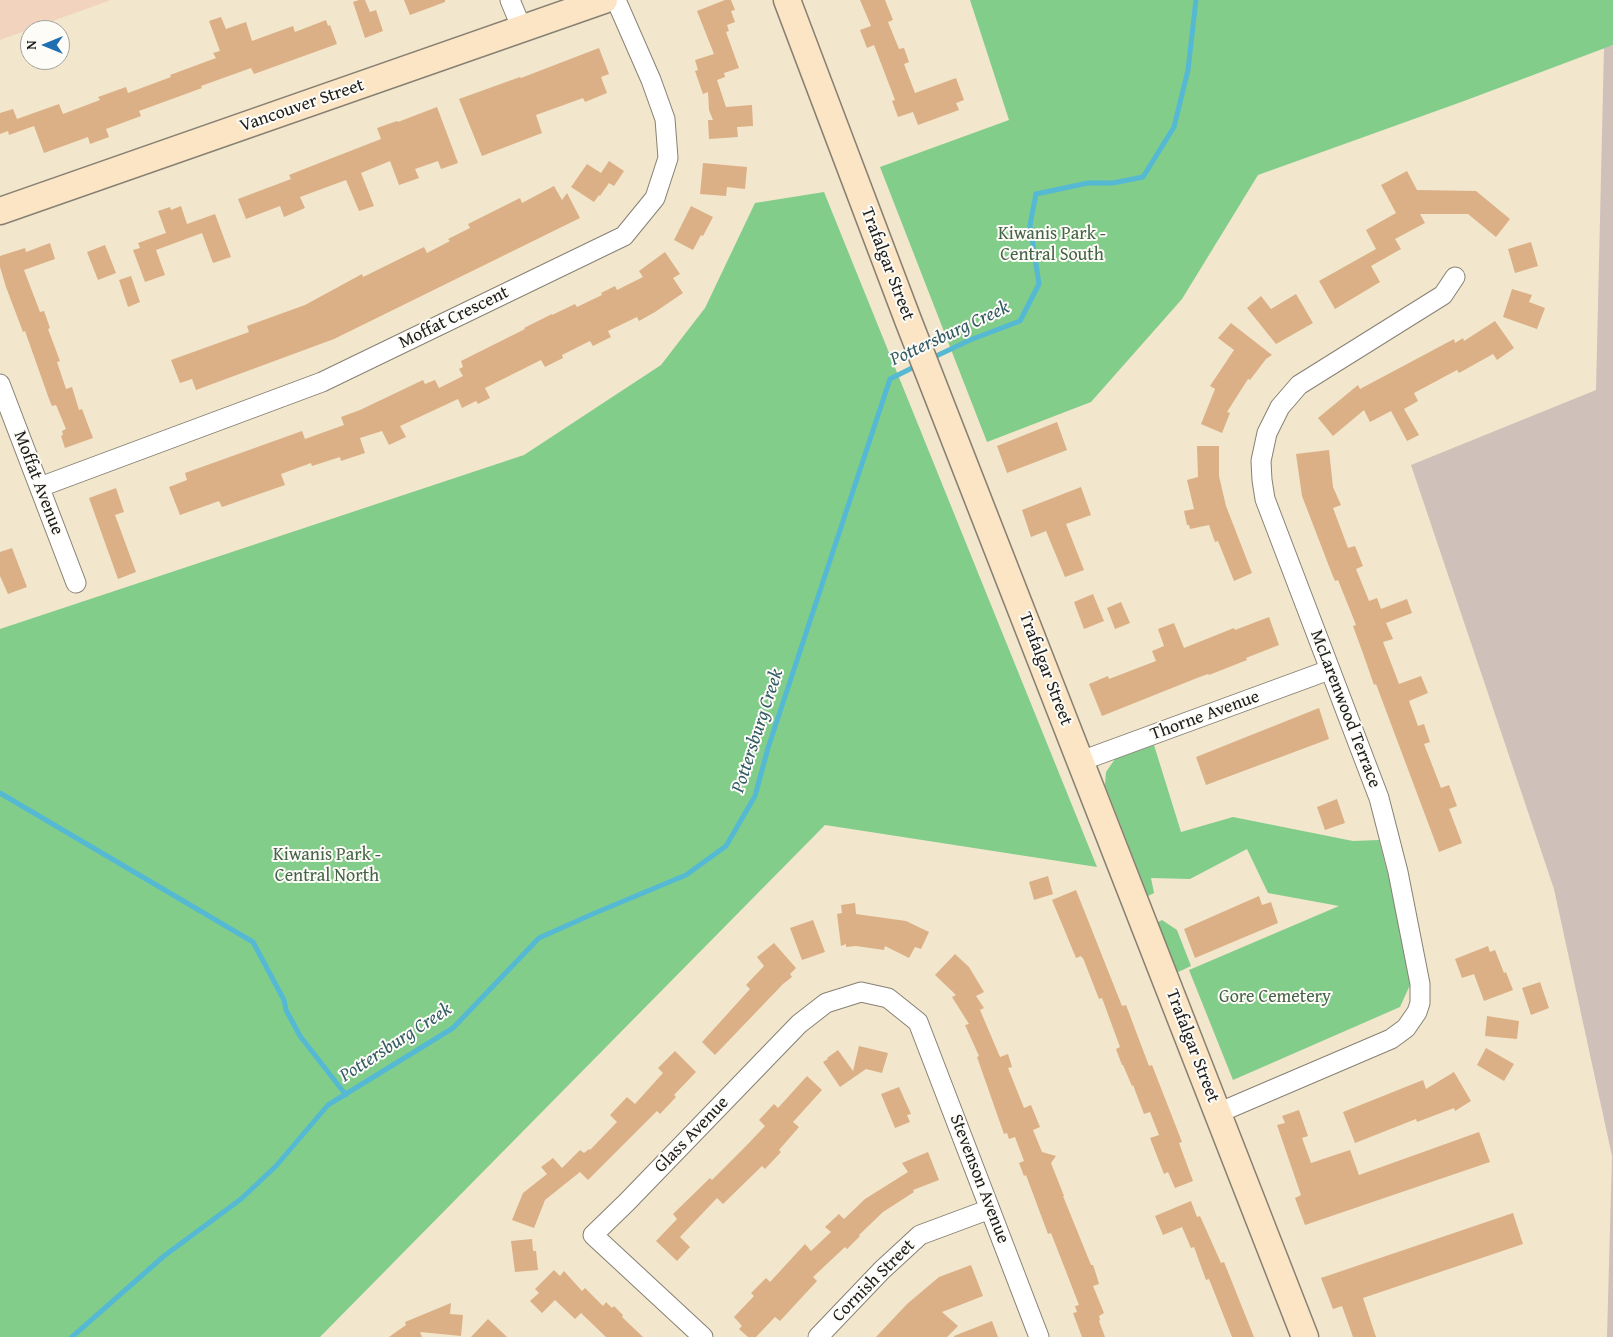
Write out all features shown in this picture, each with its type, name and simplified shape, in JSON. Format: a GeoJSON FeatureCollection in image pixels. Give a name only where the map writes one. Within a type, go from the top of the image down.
{"type":"FeatureCollection","features":[{"type":"Feature","properties":{"kind":"main road","name":"Vancouver Street"},"geometry":{"type":"LineString","coordinates":[[0,211],[604,0]]}},
{"type":"Feature","properties":{"kind":"main road","name":"Trafalgar Street"},"geometry":{"type":"LineString","coordinates":[[787,0],[908,320],[1305,1337]]}},
{"type":"Feature","properties":{"kind":"street"},"geometry":{"type":"LineString","coordinates":[[510,0],[522,29]]}},
{"type":"Feature","properties":{"kind":"street","name":"Moffat Crescent"},"geometry":{"type":"LineString","coordinates":[[40,487],[322,382],[624,236],[655,198],[668,158],[665,119],[651,80],[616,0]]}},
{"type":"Feature","properties":{"kind":"street","name":"McLarenwood Terrace"},"geometry":{"type":"LineString","coordinates":[[1218,1113],[1391,1039],[1406,1028],[1417,1012],[1420,1003],[1420,984],[1398,872],[1379,798],[1265,499],[1261,461],[1267,433],[1280,407],[1299,386],[1443,296],[1455,277]]}},
{"type":"Feature","properties":{"kind":"street","name":"Moffat Avenue"},"geometry":{"type":"LineString","coordinates":[[0,384],[76,583]]}},
{"type":"Feature","properties":{"kind":"street","name":"Thorne Avenue"},"geometry":{"type":"LineString","coordinates":[[1081,761],[1329,670]]}},
{"type":"Feature","properties":{"kind":"street","name":"Glass Avenue"},"geometry":{"type":"LineString","coordinates":[[703,1337],[593,1235],[799,1024],[826,1003],[861,992],[888,998],[918,1022]]}},
{"type":"Feature","properties":{"kind":"street","name":"Stevenson Avenue"},"geometry":{"type":"LineString","coordinates":[[918,1022],[1039,1337]]}},
{"type":"Feature","properties":{"kind":"street","name":"Cornish Street"},"geometry":{"type":"LineString","coordinates":[[818,1337],[882,1270],[920,1235],[990,1209]]}},
{"type":"Feature","properties":{"kind":"shaded area"},"geometry":{"type":"Polygon","coordinates":[[[0,0],[111,0],[56,20],[20,20],[20,33],[0,40],[0,0]]]}},
{"type":"Feature","properties":{"kind":"shaded area"},"geometry":{"type":"Polygon","coordinates":[[[1613,45],[1613,1337],[1607,1337],[1612,1156],[1554,889],[1411,465],[1596,390],[1604,48],[1613,45]]]}},
{"type":"Feature","properties":{"kind":"green space","name":"Kiwanis Park - Central South"},"geometry":{"type":"Polygon","coordinates":[[[970,0],[1613,0],[1613,45],[1258,175],[1182,299],[1091,402],[987,442],[880,167],[1009,120],[970,0]]]}},
{"type":"Feature","properties":{"kind":"green space","name":"Kiwanis Park - Central North"},"geometry":{"type":"Polygon","coordinates":[[[824,192],[1097,867],[825,825],[320,1337],[0,1337],[0,629],[524,455],[661,365],[705,308],[755,203],[824,192]]]}},
{"type":"Feature","properties":{"kind":"green space","name":"Gore Cemetery"},"geometry":{"type":"Polygon","coordinates":[[[1154,745],[1181,832],[1233,817],[1353,841],[1379,840],[1393,894],[1410,985],[1400,1007],[1233,1080],[1189,970],[1339,906],[1268,893],[1247,849],[1190,879],[1151,878],[1154,893],[1148,896],[1105,785],[1106,772],[1115,759],[1154,745]]]}},
{"type":"Feature","properties":{"kind":"green space"},"geometry":{"type":"Polygon","coordinates":[[[1162,920],[1177,930],[1191,966],[1176,973],[1156,923],[1162,920]]]}},
{"type":"Feature","properties":{"kind":"building"},"geometry":{"type":"Polygon","coordinates":[[[365,0],[370,12],[376,10],[383,31],[365,38],[353,2],[365,0]]]}},
{"type":"Feature","properties":{"kind":"building"},"geometry":{"type":"Polygon","coordinates":[[[404,0],[445,0],[445,2],[410,15],[404,0]]]}},
{"type":"Feature","properties":{"kind":"building"},"geometry":{"type":"Polygon","coordinates":[[[725,0],[731,0],[735,10],[731,11],[735,22],[727,25],[729,31],[726,32],[739,68],[724,73],[725,77],[717,80],[726,107],[752,105],[753,126],[737,127],[738,137],[709,139],[708,120],[713,120],[709,110],[708,92],[703,94],[695,71],[698,70],[695,60],[714,54],[697,11],[725,0]]]}},
{"type":"Feature","properties":{"kind":"building"},"geometry":{"type":"Polygon","coordinates":[[[860,0],[885,0],[893,20],[888,22],[899,49],[904,48],[909,62],[904,64],[915,93],[956,78],[964,100],[956,103],[959,110],[918,125],[913,112],[898,117],[892,101],[895,100],[874,45],[867,48],[860,30],[871,26],[860,0]]]}},
{"type":"Feature","properties":{"kind":"building"},"geometry":{"type":"Polygon","coordinates":[[[221,17],[226,29],[246,22],[252,41],[293,26],[295,32],[326,20],[328,26],[330,25],[337,44],[254,74],[251,68],[139,111],[141,116],[106,129],[109,137],[90,144],[88,137],[44,153],[34,126],[9,135],[8,131],[0,134],[0,113],[13,109],[17,119],[59,104],[63,114],[100,100],[98,97],[126,87],[128,93],[216,58],[213,53],[220,51],[209,21],[221,17]]]}},
{"type":"Feature","properties":{"kind":"building"},"geometry":{"type":"Polygon","coordinates":[[[599,48],[609,74],[601,77],[607,93],[585,102],[583,98],[536,115],[542,133],[482,156],[459,99],[599,48]]]}},
{"type":"Feature","properties":{"kind":"building"},"geometry":{"type":"Polygon","coordinates":[[[437,107],[458,163],[441,169],[438,161],[415,169],[419,178],[399,185],[390,161],[361,173],[374,206],[359,211],[346,180],[300,197],[305,208],[284,217],[280,206],[246,219],[238,199],[291,179],[289,175],[381,139],[377,128],[437,107]]]}},
{"type":"Feature","properties":{"kind":"building"},"geometry":{"type":"Polygon","coordinates":[[[609,161],[624,171],[614,186],[609,183],[594,202],[571,187],[587,164],[601,173],[609,161]]]}},
{"type":"Feature","properties":{"kind":"building"},"geometry":{"type":"Polygon","coordinates":[[[703,163],[747,167],[745,189],[727,187],[726,196],[700,194],[703,163]]]}},
{"type":"Feature","properties":{"kind":"building"},"geometry":{"type":"Polygon","coordinates":[[[1407,171],[1417,190],[1476,191],[1510,219],[1496,237],[1468,214],[1420,214],[1425,223],[1395,239],[1401,249],[1371,266],[1380,282],[1335,309],[1319,281],[1376,249],[1366,230],[1396,213],[1381,185],[1407,171]]]}},
{"type":"Feature","properties":{"kind":"building"},"geometry":{"type":"Polygon","coordinates":[[[554,186],[562,200],[567,193],[580,218],[334,339],[196,390],[192,379],[180,383],[171,360],[249,332],[247,326],[305,305],[362,274],[363,277],[424,247],[427,253],[450,241],[448,239],[470,228],[468,224],[520,198],[522,203],[554,186]]]}},
{"type":"Feature","properties":{"kind":"building"},"geometry":{"type":"Polygon","coordinates":[[[181,206],[187,224],[215,214],[231,257],[213,263],[202,233],[156,250],[165,275],[145,282],[133,250],[140,248],[138,243],[166,233],[158,211],[170,207],[171,210],[181,206]]]}},
{"type":"Feature","properties":{"kind":"building"},"geometry":{"type":"Polygon","coordinates":[[[691,206],[713,217],[693,250],[674,240],[691,206]]]}},
{"type":"Feature","properties":{"kind":"building"},"geometry":{"type":"Polygon","coordinates":[[[1531,242],[1538,266],[1515,273],[1508,249],[1531,242]]]}},
{"type":"Feature","properties":{"kind":"building"},"geometry":{"type":"Polygon","coordinates":[[[50,243],[55,259],[24,270],[40,312],[44,311],[50,328],[48,329],[60,361],[57,362],[66,389],[72,387],[79,410],[82,409],[93,438],[65,448],[61,436],[63,435],[62,431],[66,429],[56,405],[52,406],[49,399],[0,267],[0,256],[25,248],[26,252],[50,243]]]}},
{"type":"Feature","properties":{"kind":"building"},"geometry":{"type":"Polygon","coordinates":[[[105,245],[116,273],[98,280],[87,252],[105,245]]]}},
{"type":"Feature","properties":{"kind":"building"},"geometry":{"type":"Polygon","coordinates":[[[665,252],[680,274],[673,278],[683,293],[639,321],[637,317],[608,331],[611,337],[593,346],[590,341],[562,355],[563,358],[545,367],[541,360],[485,388],[490,398],[478,404],[476,401],[462,408],[458,399],[400,426],[406,437],[389,445],[382,431],[360,438],[365,453],[341,461],[340,457],[312,466],[311,463],[281,474],[285,485],[222,507],[219,501],[180,515],[169,487],[187,480],[185,473],[302,431],[305,439],[344,425],[341,417],[423,380],[425,384],[435,380],[439,388],[463,376],[459,369],[463,367],[461,361],[552,314],[575,304],[577,307],[602,295],[601,293],[615,286],[617,290],[643,277],[639,271],[665,252]]]}},
{"type":"Feature","properties":{"kind":"building"},"geometry":{"type":"Polygon","coordinates":[[[131,276],[140,302],[128,307],[119,280],[131,276]]]}},
{"type":"Feature","properties":{"kind":"building"},"geometry":{"type":"Polygon","coordinates":[[[1512,289],[1532,295],[1529,302],[1545,308],[1537,329],[1503,317],[1512,289]]]}},
{"type":"Feature","properties":{"kind":"building"},"geometry":{"type":"Polygon","coordinates":[[[1296,294],[1313,323],[1276,344],[1247,308],[1261,296],[1271,309],[1296,294]]]}},
{"type":"Feature","properties":{"kind":"building"},"geometry":{"type":"Polygon","coordinates":[[[1495,321],[1514,348],[1497,360],[1493,354],[1459,373],[1457,370],[1414,393],[1418,401],[1404,409],[1419,435],[1407,441],[1391,411],[1370,422],[1364,410],[1333,436],[1318,418],[1358,385],[1360,389],[1454,339],[1455,343],[1463,338],[1464,341],[1495,321]]]}},
{"type":"Feature","properties":{"kind":"building"},"geometry":{"type":"Polygon","coordinates":[[[1231,323],[1272,355],[1266,359],[1250,380],[1248,379],[1227,412],[1230,413],[1222,433],[1201,424],[1215,389],[1210,386],[1234,350],[1218,338],[1231,323]]]}},
{"type":"Feature","properties":{"kind":"building"},"geometry":{"type":"Polygon","coordinates":[[[1057,422],[1067,450],[1007,473],[997,446],[1057,422]]]}},
{"type":"Feature","properties":{"kind":"building"},"geometry":{"type":"Polygon","coordinates":[[[1197,446],[1219,446],[1219,476],[1226,506],[1252,573],[1234,581],[1218,541],[1215,542],[1209,525],[1190,529],[1189,525],[1187,525],[1184,511],[1194,509],[1187,480],[1198,477],[1197,446]]]}},
{"type":"Feature","properties":{"kind":"building"},"geometry":{"type":"Polygon","coordinates":[[[1329,450],[1333,487],[1341,505],[1333,508],[1348,548],[1355,546],[1363,566],[1356,569],[1369,601],[1377,598],[1381,609],[1407,599],[1412,613],[1386,623],[1393,639],[1383,642],[1399,684],[1421,676],[1428,693],[1409,701],[1418,726],[1424,724],[1430,742],[1424,744],[1441,788],[1449,785],[1457,806],[1449,809],[1462,843],[1439,852],[1376,684],[1374,685],[1353,626],[1356,625],[1338,580],[1335,581],[1332,574],[1302,496],[1296,454],[1329,450]]]}},
{"type":"Feature","properties":{"kind":"building"},"geometry":{"type":"Polygon","coordinates":[[[1081,487],[1091,515],[1066,524],[1084,570],[1065,577],[1046,531],[1031,537],[1022,510],[1081,487]]]}},
{"type":"Feature","properties":{"kind":"building"},"geometry":{"type":"Polygon","coordinates":[[[116,488],[124,512],[115,515],[136,572],[118,579],[89,498],[116,488]]]}},
{"type":"Feature","properties":{"kind":"building"},"geometry":{"type":"Polygon","coordinates":[[[12,548],[27,587],[8,594],[0,576],[0,552],[12,548]]]}},
{"type":"Feature","properties":{"kind":"building"},"geometry":{"type":"Polygon","coordinates":[[[1093,594],[1104,621],[1084,629],[1074,602],[1093,594]]]}},
{"type":"Feature","properties":{"kind":"building"},"geometry":{"type":"Polygon","coordinates":[[[1121,602],[1130,623],[1115,629],[1107,608],[1121,602]]]}},
{"type":"Feature","properties":{"kind":"building"},"geometry":{"type":"Polygon","coordinates":[[[1269,617],[1279,645],[1246,658],[1247,660],[1102,716],[1089,684],[1108,676],[1109,679],[1156,661],[1152,651],[1164,646],[1158,629],[1174,623],[1184,648],[1234,628],[1235,630],[1269,617]]]}},
{"type":"Feature","properties":{"kind":"building"},"geometry":{"type":"Polygon","coordinates":[[[1319,708],[1329,739],[1206,785],[1196,757],[1319,708]]]}},
{"type":"Feature","properties":{"kind":"building"},"geometry":{"type":"Polygon","coordinates":[[[1337,799],[1345,823],[1325,830],[1317,807],[1337,799]]]}},
{"type":"Feature","properties":{"kind":"building"},"geometry":{"type":"Polygon","coordinates":[[[1048,876],[1053,894],[1034,900],[1029,882],[1048,876]]]}},
{"type":"Feature","properties":{"kind":"building"},"geometry":{"type":"Polygon","coordinates":[[[1076,890],[1122,1006],[1126,1005],[1149,1066],[1152,1065],[1182,1142],[1179,1143],[1193,1181],[1175,1188],[1168,1172],[1164,1174],[1150,1138],[1159,1135],[1150,1112],[1144,1114],[1133,1085],[1122,1065],[1116,1049],[1120,1047],[1102,998],[1099,999],[1083,958],[1081,956],[1076,958],[1052,900],[1076,890]]]}},
{"type":"Feature","properties":{"kind":"building"},"geometry":{"type":"Polygon","coordinates":[[[1259,896],[1262,905],[1271,902],[1278,923],[1195,958],[1184,929],[1259,896]]]}},
{"type":"Feature","properties":{"kind":"building"},"geometry":{"type":"Polygon","coordinates":[[[855,903],[856,914],[906,921],[929,932],[921,949],[915,947],[909,958],[885,946],[884,950],[856,946],[846,947],[846,944],[841,946],[837,914],[842,913],[841,905],[855,903]]]}},
{"type":"Feature","properties":{"kind":"building"},"geometry":{"type":"Polygon","coordinates":[[[813,920],[825,952],[802,960],[790,928],[813,920]]]}},
{"type":"Feature","properties":{"kind":"building"},"geometry":{"type":"Polygon","coordinates":[[[774,943],[796,968],[790,974],[792,977],[715,1055],[702,1042],[750,989],[746,985],[764,966],[757,957],[774,943]]]}},
{"type":"Feature","properties":{"kind":"building"},"geometry":{"type":"Polygon","coordinates":[[[1488,946],[1490,952],[1495,950],[1513,990],[1484,1001],[1474,974],[1462,978],[1455,959],[1488,946]]]}},
{"type":"Feature","properties":{"kind":"building"},"geometry":{"type":"Polygon","coordinates":[[[955,954],[969,967],[984,992],[976,996],[984,1008],[980,1010],[1000,1057],[1008,1054],[1012,1067],[1008,1068],[1024,1108],[1031,1105],[1040,1127],[1033,1130],[1042,1152],[1056,1156],[1051,1163],[1099,1284],[1093,1286],[1104,1313],[1099,1316],[1099,1321],[1105,1337],[1082,1337],[1073,1313],[1077,1312],[1075,1306],[1079,1305],[1051,1233],[1048,1234],[1026,1175],[1024,1176],[1019,1163],[1024,1161],[1015,1137],[1009,1139],[1007,1133],[1004,1134],[977,1057],[979,1056],[965,1025],[969,1024],[952,997],[956,995],[935,975],[955,954]]]}},
{"type":"Feature","properties":{"kind":"building"},"geometry":{"type":"Polygon","coordinates":[[[1540,982],[1549,1008],[1531,1015],[1522,988],[1540,982]]]}},
{"type":"Feature","properties":{"kind":"building"},"geometry":{"type":"Polygon","coordinates":[[[1487,1016],[1519,1021],[1517,1039],[1485,1036],[1487,1016]]]}},
{"type":"Feature","properties":{"kind":"building"},"geometry":{"type":"Polygon","coordinates":[[[859,1046],[888,1053],[882,1073],[866,1069],[840,1087],[823,1062],[838,1050],[853,1071],[859,1046]]]}},
{"type":"Feature","properties":{"kind":"building"},"geometry":{"type":"Polygon","coordinates":[[[1486,1048],[1514,1064],[1504,1081],[1477,1065],[1486,1048]]]}},
{"type":"Feature","properties":{"kind":"building"},"geometry":{"type":"Polygon","coordinates":[[[675,1051],[696,1072],[674,1095],[676,1097],[660,1114],[657,1111],[588,1180],[580,1172],[545,1200],[534,1228],[512,1220],[523,1193],[547,1174],[541,1167],[553,1158],[562,1168],[580,1150],[584,1153],[590,1150],[617,1122],[610,1115],[627,1097],[635,1104],[663,1073],[658,1068],[675,1051]]]}},
{"type":"Feature","properties":{"kind":"building"},"geometry":{"type":"Polygon","coordinates":[[[1454,1072],[1471,1101],[1455,1111],[1454,1108],[1417,1122],[1416,1119],[1355,1143],[1343,1112],[1423,1080],[1426,1089],[1454,1072]]]}},
{"type":"Feature","properties":{"kind":"building"},"geometry":{"type":"Polygon","coordinates":[[[807,1076],[822,1090],[793,1122],[799,1127],[779,1150],[781,1152],[765,1169],[762,1166],[723,1204],[717,1198],[680,1237],[690,1247],[677,1261],[656,1241],[677,1219],[673,1214],[710,1178],[712,1180],[746,1146],[765,1126],[759,1120],[774,1104],[778,1108],[807,1076]]]}},
{"type":"Feature","properties":{"kind":"building"},"geometry":{"type":"Polygon","coordinates":[[[899,1087],[911,1114],[907,1115],[910,1122],[895,1128],[881,1094],[899,1087]]]}},
{"type":"Feature","properties":{"kind":"building"},"geometry":{"type":"Polygon","coordinates":[[[1299,1110],[1308,1136],[1302,1138],[1311,1163],[1350,1150],[1359,1175],[1479,1132],[1490,1162],[1305,1225],[1295,1198],[1301,1195],[1277,1125],[1285,1123],[1282,1116],[1299,1110]]]}},
{"type":"Feature","properties":{"kind":"building"},"geometry":{"type":"Polygon","coordinates":[[[928,1152],[939,1180],[913,1190],[914,1192],[883,1212],[847,1249],[845,1247],[813,1277],[817,1281],[780,1321],[775,1317],[756,1337],[748,1337],[739,1329],[742,1326],[734,1317],[754,1296],[751,1293],[766,1278],[770,1282],[805,1244],[811,1251],[831,1232],[825,1227],[839,1214],[844,1219],[865,1199],[908,1172],[902,1163],[928,1152]]]}},
{"type":"Feature","properties":{"kind":"building"},"geometry":{"type":"Polygon","coordinates":[[[1191,1201],[1197,1217],[1200,1216],[1221,1263],[1224,1262],[1254,1337],[1232,1337],[1209,1279],[1206,1280],[1194,1247],[1191,1248],[1182,1227],[1163,1235],[1155,1216],[1191,1201]]]}},
{"type":"Feature","properties":{"kind":"building"},"geometry":{"type":"Polygon","coordinates":[[[1513,1213],[1523,1244],[1363,1298],[1376,1337],[1353,1337],[1342,1306],[1333,1309],[1321,1278],[1513,1213]]]}},
{"type":"Feature","properties":{"kind":"building"},"geometry":{"type":"Polygon","coordinates":[[[532,1239],[533,1251],[536,1251],[538,1270],[515,1272],[511,1241],[532,1239]]]}},
{"type":"Feature","properties":{"kind":"building"},"geometry":{"type":"Polygon","coordinates":[[[971,1265],[983,1296],[942,1312],[958,1326],[947,1337],[876,1337],[907,1304],[939,1277],[971,1265]]]}},
{"type":"Feature","properties":{"kind":"building"},"geometry":{"type":"Polygon","coordinates":[[[554,1270],[560,1276],[564,1271],[582,1291],[585,1288],[603,1306],[606,1302],[612,1308],[614,1306],[623,1315],[622,1317],[643,1337],[606,1337],[581,1313],[575,1319],[555,1300],[542,1313],[530,1301],[539,1293],[535,1289],[554,1270]]]}},
{"type":"Feature","properties":{"kind":"building"},"geometry":{"type":"Polygon","coordinates":[[[451,1303],[450,1314],[463,1315],[461,1336],[420,1332],[422,1337],[389,1337],[406,1325],[405,1322],[451,1303]]]}},
{"type":"Feature","properties":{"kind":"building"},"geometry":{"type":"Polygon","coordinates":[[[488,1319],[507,1337],[471,1337],[488,1319]]]}},
{"type":"Feature","properties":{"kind":"building"},"geometry":{"type":"Polygon","coordinates":[[[992,1321],[998,1337],[954,1337],[954,1336],[992,1321]]]}},
{"type":"Feature","properties":{"kind":"waterway","name":"Pottersburg Creek"},"geometry":{"type":"LineString","coordinates":[[932,358],[970,340],[1020,321],[1039,284],[1030,225],[1036,194],[1088,183],[1113,183],[1143,177],[1174,127],[1188,70],[1196,0]]}},
{"type":"Feature","properties":{"kind":"waterway","name":"Pottersburg Creek"},"geometry":{"type":"LineString","coordinates":[[72,1337],[164,1256],[241,1199],[276,1166],[328,1105],[453,1028],[539,938],[686,875],[726,846],[755,796],[768,748],[890,379],[918,365]]}},
{"type":"Feature","properties":{"kind":"waterway"},"geometry":{"type":"LineString","coordinates":[[0,793],[253,942],[284,1000],[286,1010],[300,1036],[346,1095]]}}]}
